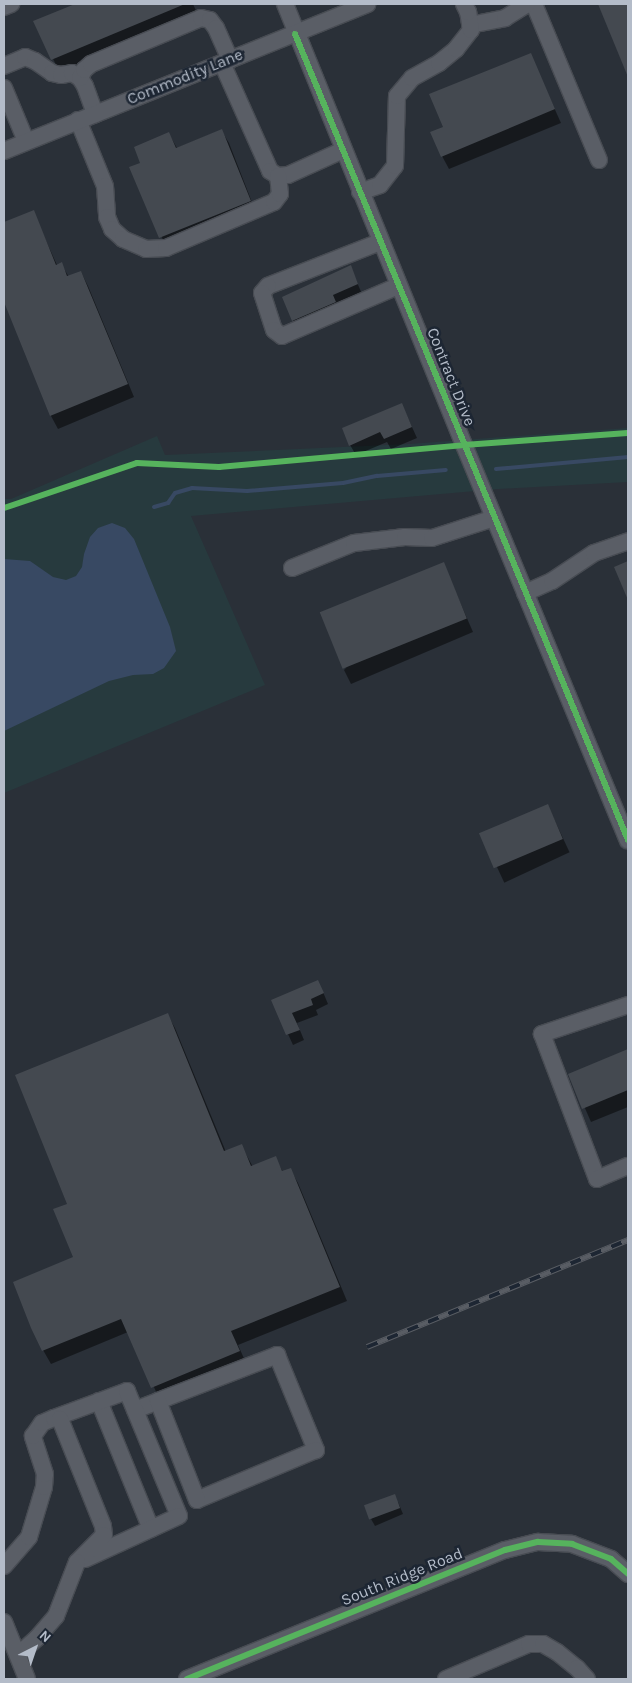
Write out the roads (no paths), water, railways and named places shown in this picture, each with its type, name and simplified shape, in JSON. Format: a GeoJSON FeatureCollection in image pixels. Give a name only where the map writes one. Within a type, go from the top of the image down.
{"type":"FeatureCollection","features":[{"type":"Feature","properties":{"kind":"street"},"geometry":{"type":"LineString","coordinates":[[204,4],[210,20],[216,28],[226,61],[270,171],[278,176],[288,175],[343,150]]}},
{"type":"Feature","properties":{"kind":"street","name":"Contract Drive"},"geometry":{"type":"LineString","coordinates":[[285,4],[295,34],[398,286],[628,840]]}},
{"type":"Feature","properties":{"kind":"street","name":"Commodity Lane"},"geometry":{"type":"LineString","coordinates":[[4,151],[367,4]]}},
{"type":"Feature","properties":{"kind":"street"},"geometry":{"type":"LineString","coordinates":[[360,192],[380,185],[394,166],[397,96],[412,78],[439,63],[456,49],[471,30],[464,4]]}},
{"type":"Feature","properties":{"kind":"street"},"geometry":{"type":"LineString","coordinates":[[470,25],[505,18],[527,4]]}},
{"type":"Feature","properties":{"kind":"street"},"geometry":{"type":"LineString","coordinates":[[534,4],[599,160]]}},
{"type":"Feature","properties":{"kind":"street"},"geometry":{"type":"LineString","coordinates":[[80,78],[84,70],[91,64],[201,18],[210,20]]}},
{"type":"Feature","properties":{"kind":"street"},"geometry":{"type":"LineString","coordinates":[[4,66],[25,57],[35,61],[52,73],[72,73],[80,78],[95,114]]}},
{"type":"Feature","properties":{"kind":"street"},"geometry":{"type":"LineString","coordinates":[[4,88],[26,141]]}},
{"type":"Feature","properties":{"kind":"street"},"geometry":{"type":"LineString","coordinates":[[78,120],[105,186],[107,217],[112,229],[123,239],[146,249],[166,248],[274,202],[280,194],[278,176]]}},
{"type":"Feature","properties":{"kind":"street"},"geometry":{"type":"LineString","coordinates":[[380,242],[268,286],[262,293],[274,330],[282,336],[398,286]]}},
{"type":"Feature","properties":{"kind":"street"},"geometry":{"type":"LineString","coordinates":[[292,568],[354,543],[405,537],[432,538],[494,518]]}},
{"type":"Feature","properties":{"kind":"street"},"geometry":{"type":"LineString","coordinates":[[525,593],[552,581],[594,553],[628,541]]}},
{"type":"Feature","properties":{"kind":"street"},"geometry":{"type":"LineString","coordinates":[[628,1005],[542,1034],[596,1179],[628,1166]]}},
{"type":"Feature","properties":{"kind":"street"},"geometry":{"type":"LineString","coordinates":[[135,1410],[158,1401],[277,1355],[316,1450],[197,1500],[158,1401]]}},
{"type":"Feature","properties":{"kind":"street"},"geometry":{"type":"LineString","coordinates":[[4,1566],[29,1537],[44,1487],[45,1474],[33,1436],[42,1423],[127,1390],[179,1516],[77,1562]]}},
{"type":"Feature","properties":{"kind":"street"},"geometry":{"type":"LineString","coordinates":[[99,1401],[151,1529]]}},
{"type":"Feature","properties":{"kind":"street"},"geometry":{"type":"LineString","coordinates":[[18,1655],[37,1638],[56,1616],[77,1562],[104,1535],[103,1526],[60,1419],[54,1418]]}},
{"type":"Feature","properties":{"kind":"street","name":"South Ridge Road"},"geometry":{"type":"LineString","coordinates":[[187,1679],[504,1550],[538,1542],[572,1544],[611,1559],[628,1574]]}},
{"type":"Feature","properties":{"kind":"street"},"geometry":{"type":"LineString","coordinates":[[4,1622],[27,1679]]}},
{"type":"Feature","properties":{"kind":"street"},"geometry":{"type":"LineString","coordinates":[[446,1679],[529,1644],[543,1644],[557,1652],[587,1679]]}},
{"type":"Feature","properties":{"kind":"water"},"geometry":{"type":"Polygon","coordinates":[[[112,523],[125,528],[134,539],[170,627],[176,651],[164,668],[153,674],[133,675],[109,681],[4,731],[4,559],[30,561],[53,577],[66,580],[76,576],[82,567],[90,537],[98,528],[112,523]]]}},
{"type":"Feature","properties":{"kind":"waterway"},"geometry":{"type":"LineString","coordinates":[[496,469],[628,457]]}},
{"type":"Feature","properties":{"kind":"waterway"},"geometry":{"type":"LineString","coordinates":[[154,507],[168,503],[175,493],[192,488],[247,491],[343,483],[377,476],[446,470]]}},
{"type":"Feature","properties":{"kind":"railway"},"geometry":{"type":"LineString","coordinates":[[367,1347],[628,1240]]}}]}
